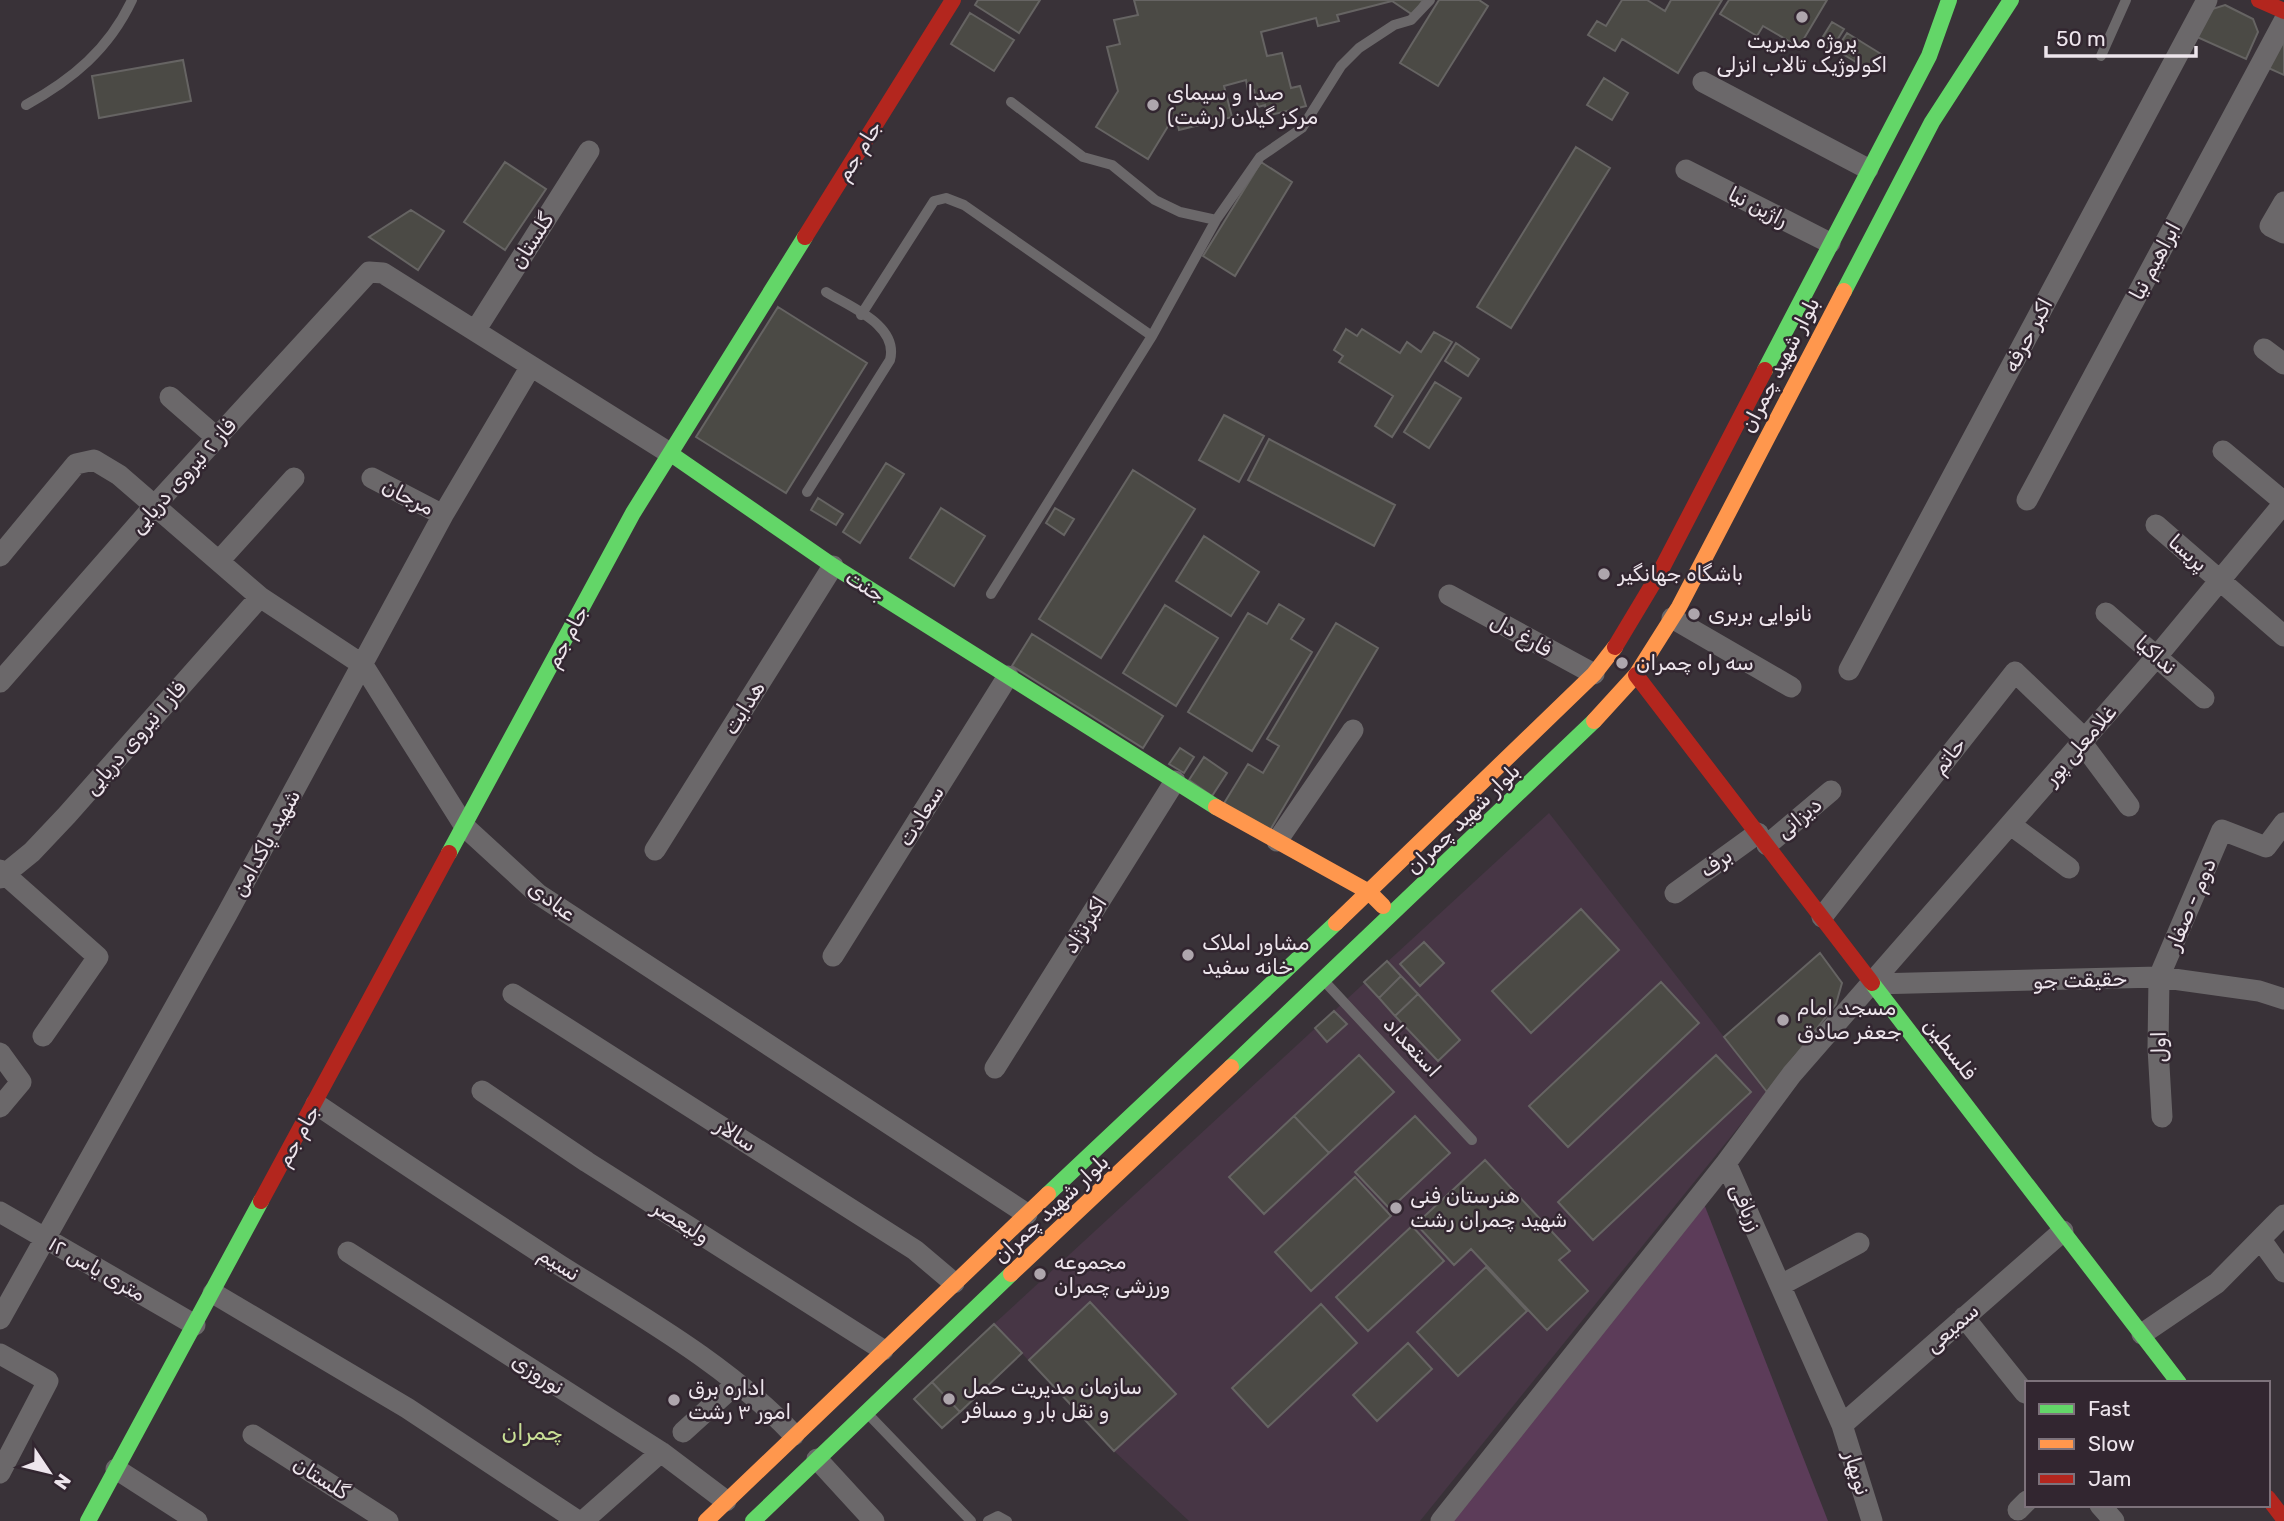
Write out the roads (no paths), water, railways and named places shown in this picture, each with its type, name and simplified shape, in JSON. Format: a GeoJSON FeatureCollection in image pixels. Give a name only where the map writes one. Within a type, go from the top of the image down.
{"type":"FeatureCollection","features":[{"type":"Feature","properties":{"kind":"main road","name":"جام جم"},"geometry":{"type":"LineString","coordinates":[[88,1521],[316,1104],[633,513],[953,0]]}},
{"type":"Feature","properties":{"kind":"main road"},"geometry":{"type":"LineString","coordinates":[[1994,0],[1999,18]]}},
{"type":"Feature","properties":{"kind":"main road","name":"بلوار شهید چمران"},"geometry":{"type":"LineString","coordinates":[[753,1521],[865,1411],[1393,916],[1612,704],[1636,675],[1672,618],[1932,122],[2011,0]]}},
{"type":"Feature","properties":{"kind":"main road"},"geometry":{"type":"LineString","coordinates":[[2259,0],[2284,11]]}},
{"type":"Feature","properties":{"kind":"main road","name":"بلوار شهید چمران"},"geometry":{"type":"LineString","coordinates":[[706,1521],[843,1387],[1288,970],[1594,674],[1610,655],[1660,572],[1929,55],[1950,2]]}},
{"type":"Feature","properties":{"kind":"main road","name":"جنت"},"geometry":{"type":"LineString","coordinates":[[671,454],[833,566],[1175,781],[1369,892],[1393,916]]}},
{"type":"Feature","properties":{"kind":"main road","name":"فلسطین"},"geometry":{"type":"LineString","coordinates":[[1636,675],[2177,1381]]}},
{"type":"Feature","properties":{"kind":"main road"},"geometry":{"type":"LineString","coordinates":[[1288,970],[1311,994]]}},
{"type":"Feature","properties":{"kind":"main road"},"geometry":{"type":"LineString","coordinates":[[883,1350],[905,1374]]}},
{"type":"Feature","properties":{"kind":"main road"},"geometry":{"type":"LineString","coordinates":[[843,1387],[865,1411]]}},
{"type":"Feature","properties":{"kind":"main road"},"geometry":{"type":"LineString","coordinates":[[794,1435],[817,1458]]}},
{"type":"Feature","properties":{"kind":"street","name":"اکبر حرفه"},"geometry":{"type":"LineString","coordinates":[[1849,670],[2207,0]]}},
{"type":"Feature","properties":{"kind":"street","name":"ابراهیم نیا"},"geometry":{"type":"LineString","coordinates":[[2026,500],[2284,21]]}},
{"type":"Feature","properties":{"kind":"street"},"geometry":{"type":"LineString","coordinates":[[1703,82],[1868,169]]}},
{"type":"Feature","properties":{"kind":"street","name":"گلستان"},"geometry":{"type":"LineString","coordinates":[[475,331],[589,150]]}},
{"type":"Feature","properties":{"kind":"street","name":"راژین نیا"},"geometry":{"type":"LineString","coordinates":[[1686,170],[1830,243]]}},
{"type":"Feature","properties":{"kind":"street"},"geometry":{"type":"LineString","coordinates":[[2284,202],[2270,226],[2284,233]]}},
{"type":"Feature","properties":{"kind":"street","name":"جنت"},"geometry":{"type":"LineString","coordinates":[[369,272],[383,273],[671,454]]}},
{"type":"Feature","properties":{"kind":"street","name":"فاز ۲ نیروی دریایی"},"geometry":{"type":"LineString","coordinates":[[0,682],[155,505],[369,272]]}},
{"type":"Feature","properties":{"kind":"street"},"geometry":{"type":"LineString","coordinates":[[2264,349],[2284,364]]}},
{"type":"Feature","properties":{"kind":"street","name":"شهید پاکدامن"},"geometry":{"type":"LineString","coordinates":[[0,1319],[363,665],[443,515],[531,366]]}},
{"type":"Feature","properties":{"kind":"street"},"geometry":{"type":"LineString","coordinates":[[170,397],[217,438]]}},
{"type":"Feature","properties":{"kind":"street"},"geometry":{"type":"LineString","coordinates":[[2223,451],[2284,502]]}},
{"type":"Feature","properties":{"kind":"street","name":"عبادی"},"geometry":{"type":"LineString","coordinates":[[0,556],[76,464],[94,460],[119,475],[260,597],[363,665],[465,827],[538,894],[1027,1214]]}},
{"type":"Feature","properties":{"kind":"street"},"geometry":{"type":"LineString","coordinates":[[219,561],[293,478]]}},
{"type":"Feature","properties":{"kind":"street","name":"مرجان"},"geometry":{"type":"LineString","coordinates":[[372,478],[443,515]]}},
{"type":"Feature","properties":{"kind":"street","name":"غلامعلی پور"},"geometry":{"type":"LineString","coordinates":[[1873,984],[2158,655],[2284,502]]}},
{"type":"Feature","properties":{"kind":"street","name":"پریسا"},"geometry":{"type":"LineString","coordinates":[[2157,526],[2284,636]]}},
{"type":"Feature","properties":{"kind":"street","name":"هدایت"},"geometry":{"type":"LineString","coordinates":[[655,850],[833,566]]}},
{"type":"Feature","properties":{"kind":"street","name":"فارغ دل"},"geometry":{"type":"LineString","coordinates":[[1449,595],[1594,674]]}},
{"type":"Feature","properties":{"kind":"street","name":"فاز ۱ نیروی دریایی"},"geometry":{"type":"LineString","coordinates":[[2,874],[32,852],[67,815],[260,597]]}},
{"type":"Feature","properties":{"kind":"street","name":"نداکیا"},"geometry":{"type":"LineString","coordinates":[[2106,613],[2158,655],[2204,698]]}},
{"type":"Feature","properties":{"kind":"street"},"geometry":{"type":"LineString","coordinates":[[1672,618],[1791,687]]}},
{"type":"Feature","properties":{"kind":"street","name":"حاتم"},"geometry":{"type":"LineString","coordinates":[[1822,917],[2015,672],[2083,741]]}},
{"type":"Feature","properties":{"kind":"street","name":"سعادت"},"geometry":{"type":"LineString","coordinates":[[833,956],[1008,676]]}},
{"type":"Feature","properties":{"kind":"street"},"geometry":{"type":"LineString","coordinates":[[1277,841],[1353,730]]}},
{"type":"Feature","properties":{"kind":"street"},"geometry":{"type":"LineString","coordinates":[[2083,741],[2129,806]]}},
{"type":"Feature","properties":{"kind":"street","name":"اکبرنژاد"},"geometry":{"type":"LineString","coordinates":[[995,1068],[1175,781]]}},
{"type":"Feature","properties":{"kind":"street","name":"دیزانی"},"geometry":{"type":"LineString","coordinates":[[1762,839],[1831,791]]}},
{"type":"Feature","properties":{"kind":"street","name":"دوم - صفار"},"geometry":{"type":"LineString","coordinates":[[2159,977],[2222,830],[2266,847],[2284,823]]}},
{"type":"Feature","properties":{"kind":"street"},"geometry":{"type":"LineString","coordinates":[[2011,825],[2068,868]]}},
{"type":"Feature","properties":{"kind":"street","name":"برف"},"geometry":{"type":"LineString","coordinates":[[1675,892],[1762,839]]}},
{"type":"Feature","properties":{"kind":"street"},"geometry":{"type":"LineString","coordinates":[[2,874],[98,957],[43,1036]]}},
{"type":"Feature","properties":{"kind":"street","name":"حقیقت جو"},"geometry":{"type":"LineString","coordinates":[[1873,984],[2159,977],[2283,995]]}},
{"type":"Feature","properties":{"kind":"street","name":"اول"},"geometry":{"type":"LineString","coordinates":[[2159,977],[2158,1048],[2162,1117]]}},
{"type":"Feature","properties":{"kind":"street","name":"زربافی"},"geometry":{"type":"LineString","coordinates":[[1842,1425],[1726,1163],[1792,1074],[1873,984]]}},
{"type":"Feature","properties":{"kind":"street","name":"سالار"},"geometry":{"type":"LineString","coordinates":[[513,994],[915,1250],[954,1283]]}},
{"type":"Feature","properties":{"kind":"street"},"geometry":{"type":"LineString","coordinates":[[0,1053],[22,1082],[0,1107]]}},
{"type":"Feature","properties":{"kind":"street","name":"ولیعصر"},"geometry":{"type":"LineString","coordinates":[[482,1091],[598,1170],[883,1350]]}},
{"type":"Feature","properties":{"kind":"street","name":"نسیم"},"geometry":{"type":"LineString","coordinates":[[316,1104],[471,1209],[672,1336],[770,1409],[794,1435]]}},
{"type":"Feature","properties":{"kind":"street"},"geometry":{"type":"LineString","coordinates":[[1441,1521],[1726,1163]]}},
{"type":"Feature","properties":{"kind":"street","name":"۱۲ متری یاس"},"geometry":{"type":"LineString","coordinates":[[0,1212],[195,1325]]}},
{"type":"Feature","properties":{"kind":"street"},"geometry":{"type":"LineString","coordinates":[[2142,1334],[2217,1283],[2284,1215]]}},
{"type":"Feature","properties":{"kind":"street","name":"سمیعی"},"geometry":{"type":"LineString","coordinates":[[1842,1425],[2063,1231]]}},
{"type":"Feature","properties":{"kind":"street"},"geometry":{"type":"LineString","coordinates":[[2261,1240],[2284,1272]]}},
{"type":"Feature","properties":{"kind":"street"},"geometry":{"type":"LineString","coordinates":[[1781,1285],[1859,1243]]}},
{"type":"Feature","properties":{"kind":"street","name":"نوروزی"},"geometry":{"type":"LineString","coordinates":[[348,1252],[661,1452],[726,1501]]}},
{"type":"Feature","properties":{"kind":"street"},"geometry":{"type":"LineString","coordinates":[[213,1293],[407,1408],[578,1521]]}},
{"type":"Feature","properties":{"kind":"street"},"geometry":{"type":"LineString","coordinates":[[1964,1317],[2025,1393]]}},
{"type":"Feature","properties":{"kind":"street"},"geometry":{"type":"LineString","coordinates":[[0,1354],[48,1381],[0,1473]]}},
{"type":"Feature","properties":{"kind":"street"},"geometry":{"type":"LineString","coordinates":[[683,1432],[737,1383]]}},
{"type":"Feature","properties":{"kind":"street","name":"نوبهار"},"geometry":{"type":"LineString","coordinates":[[1842,1425],[1872,1521]]}},
{"type":"Feature","properties":{"kind":"street","name":"گلستان"},"geometry":{"type":"LineString","coordinates":[[253,1436],[388,1521]]}},
{"type":"Feature","properties":{"kind":"street"},"geometry":{"type":"LineString","coordinates":[[583,1521],[661,1452]]}},
{"type":"Feature","properties":{"kind":"street"},"geometry":{"type":"LineString","coordinates":[[817,1458],[874,1521]]}},
{"type":"Feature","properties":{"kind":"street"},"geometry":{"type":"LineString","coordinates":[[116,1469],[197,1521]]}},
{"type":"Feature","properties":{"kind":"street"},"geometry":{"type":"LineString","coordinates":[[2102,1507],[2114,1521]]}},
{"type":"Feature","properties":{"kind":"lane"},"geometry":{"type":"LineString","coordinates":[[26,105],[64,84],[97,55],[122,21],[132,0]]}},
{"type":"Feature","properties":{"kind":"lane"},"geometry":{"type":"LineString","coordinates":[[991,594],[1152,336],[1216,220],[1260,157],[1302,128],[1341,66],[1359,48],[1394,24],[1411,20],[1430,0]]}},
{"type":"Feature","properties":{"kind":"lane"},"geometry":{"type":"LineString","coordinates":[[2101,56],[2126,0]]}},
{"type":"Feature","properties":{"kind":"lane"},"geometry":{"type":"LineString","coordinates":[[1011,102],[1083,157],[1112,165],[1155,200],[1180,212],[1216,220]]}},
{"type":"Feature","properties":{"kind":"lane"},"geometry":{"type":"LineString","coordinates":[[861,314],[933,201],[947,198],[964,205],[1152,336]]}},
{"type":"Feature","properties":{"kind":"lane"},"geometry":{"type":"LineString","coordinates":[[807,492],[890,360],[893,347],[889,336],[826,292]]}},
{"type":"Feature","properties":{"kind":"lane","name":"استعداد"},"geometry":{"type":"LineString","coordinates":[[1324,981],[1472,1140]]}},
{"type":"Feature","properties":{"kind":"lane"},"geometry":{"type":"LineString","coordinates":[[865,1411],[971,1521]]}},
{"type":"Feature","properties":{"kind":"lane"},"geometry":{"type":"LineString","coordinates":[[988,1521],[998,1516],[1007,1521]]}},
{"type":"Feature","properties":{"kind":"place","name":"پروژه مدیریت اکولوژیک تالاب انزلی"},"geometry":{"type":"Point","coordinates":[1802,17]}},
{"type":"Feature","properties":{"kind":"place","name":"صدا و سیمای مرکز گیلان (رشت)"},"geometry":{"type":"Point","coordinates":[1153,105]}},
{"type":"Feature","properties":{"kind":"place","name":"باشگاه جهانگیر"},"geometry":{"type":"Point","coordinates":[1604,574]}},
{"type":"Feature","properties":{"kind":"place","name":"نانوایی بربری"},"geometry":{"type":"Point","coordinates":[1694,614]}},
{"type":"Feature","properties":{"kind":"place","name":"سه راه چمران"},"geometry":{"type":"Point","coordinates":[1622,663]}},
{"type":"Feature","properties":{"kind":"place","name":"مشاور املاک خانه سفید"},"geometry":{"type":"Point","coordinates":[1188,955]}},
{"type":"Feature","properties":{"kind":"place","name":"مسجد امام جعفر صادق"},"geometry":{"type":"Point","coordinates":[1783,1020]}},
{"type":"Feature","properties":{"kind":"place","name":"هنرستان فنی شهید چمران رشت"},"geometry":{"type":"Point","coordinates":[1396,1208]}},
{"type":"Feature","properties":{"kind":"place","name":"مجموعه ورزشی چمران"},"geometry":{"type":"Point","coordinates":[1040,1274]}},
{"type":"Feature","properties":{"kind":"place","name":"سازمان مدیریت حمل و نقل بار و مسافر"},"geometry":{"type":"Point","coordinates":[949,1399]}},
{"type":"Feature","properties":{"kind":"place","name":"اداره برق امور ۳ رشت"},"geometry":{"type":"Point","coordinates":[674,1400]}},
{"type":"Feature","properties":{"kind":"district","name":"چمران"},"geometry":{"type":"Point","coordinates":[532,1432]}}]}
